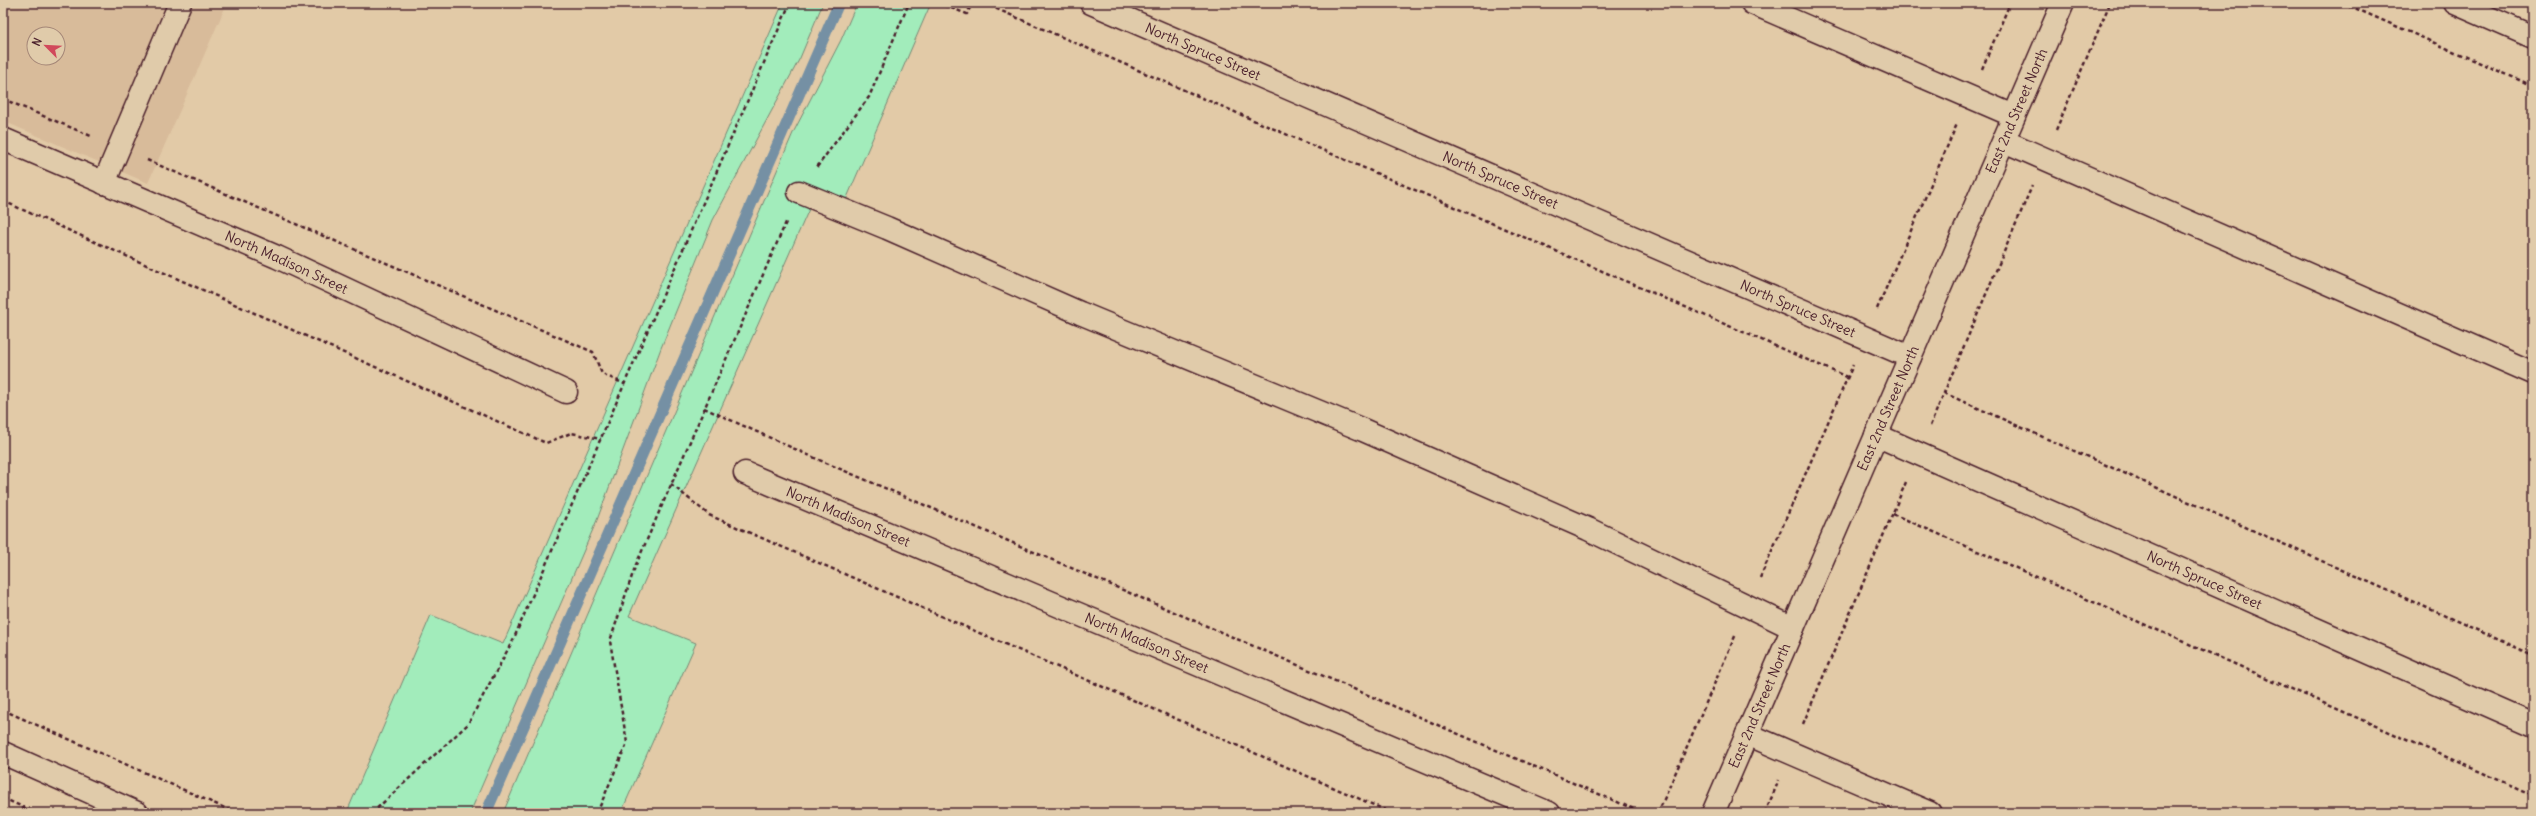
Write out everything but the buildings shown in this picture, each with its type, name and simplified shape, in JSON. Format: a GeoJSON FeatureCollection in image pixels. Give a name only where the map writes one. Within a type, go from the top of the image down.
{"type":"FeatureCollection","features":[{"type":"Feature","properties":{"kind":"street"},"geometry":{"type":"LineString","coordinates":[[104,183],[180,3]]}},
{"type":"Feature","properties":{"kind":"street","name":"North Spruce Street"},"geometry":{"type":"LineString","coordinates":[[1091,3],[1910,357]]}},
{"type":"Feature","properties":{"kind":"street"},"geometry":{"type":"LineString","coordinates":[[1752,3],[2014,116]]}},
{"type":"Feature","properties":{"kind":"street","name":"East 2nd Street North"},"geometry":{"type":"LineString","coordinates":[[1713,813],[2063,3]]}},
{"type":"Feature","properties":{"kind":"street"},"geometry":{"type":"LineString","coordinates":[[2455,3],[2533,37]]}},
{"type":"Feature","properties":{"kind":"street","name":"North Madison Street"},"geometry":{"type":"LineString","coordinates":[[3,139],[277,257],[566,392]]}},
{"type":"Feature","properties":{"kind":"street"},"geometry":{"type":"LineString","coordinates":[[2004,141],[2533,373]]}},
{"type":"Feature","properties":{"kind":"street"},"geometry":{"type":"LineString","coordinates":[[799,192],[886,228],[1080,313],[1363,430],[1588,530],[1793,628]]}},
{"type":"Feature","properties":{"kind":"street","name":"North Spruce Street"},"geometry":{"type":"LineString","coordinates":[[1876,435],[2533,725]]}},
{"type":"Feature","properties":{"kind":"street","name":"North Madison Street"},"geometry":{"type":"LineString","coordinates":[[745,473],[1549,813]]}},
{"type":"Feature","properties":{"kind":"street"},"geometry":{"type":"LineString","coordinates":[[1747,734],[1930,813]]}},
{"type":"Feature","properties":{"kind":"street"},"geometry":{"type":"LineString","coordinates":[[3,753],[137,813]]}},
{"type":"Feature","properties":{"kind":"path"},"geometry":{"type":"LineString","coordinates":[[372,813],[468,724],[514,638],[790,3]]}},
{"type":"Feature","properties":{"kind":"path"},"geometry":{"type":"LineString","coordinates":[[597,813],[627,743],[610,641],[635,567],[799,192],[869,97],[909,3]]}},
{"type":"Feature","properties":{"kind":"path"},"geometry":{"type":"LineString","coordinates":[[938,3],[966,14],[972,3]]}},
{"type":"Feature","properties":{"kind":"path"},"geometry":{"type":"LineString","coordinates":[[983,3],[1847,376]]}},
{"type":"Feature","properties":{"kind":"path"},"geometry":{"type":"LineString","coordinates":[[1658,813],[2010,3]]}},
{"type":"Feature","properties":{"kind":"path"},"geometry":{"type":"LineString","coordinates":[[1765,813],[2110,3]]}},
{"type":"Feature","properties":{"kind":"path"},"geometry":{"type":"LineString","coordinates":[[2343,3],[2533,86]]}},
{"type":"Feature","properties":{"kind":"path"},"geometry":{"type":"LineString","coordinates":[[3,99],[593,352],[602,374],[624,384]]}},
{"type":"Feature","properties":{"kind":"path"},"geometry":{"type":"LineString","coordinates":[[3,201],[546,443],[571,433],[601,439]]}},
{"type":"Feature","properties":{"kind":"path"},"geometry":{"type":"LineString","coordinates":[[1944,393],[2533,655]]}},
{"type":"Feature","properties":{"kind":"path"},"geometry":{"type":"LineString","coordinates":[[704,408],[817,460],[1643,813]]}},
{"type":"Feature","properties":{"kind":"path"},"geometry":{"type":"LineString","coordinates":[[671,484],[709,515],[1392,813]]}},
{"type":"Feature","properties":{"kind":"path"},"geometry":{"type":"LineString","coordinates":[[1893,514],[2533,795]]}},
{"type":"Feature","properties":{"kind":"path"},"geometry":{"type":"LineString","coordinates":[[3,710],[236,813]]}},
{"type":"Feature","properties":{"kind":"path"},"geometry":{"type":"LineString","coordinates":[[3,798],[36,813]]}},
{"type":"Feature","properties":{"kind":"shaded area"},"geometry":{"type":"Polygon","coordinates":[[[3,3],[227,3],[148,183],[3,121],[3,3]]]}},
{"type":"Feature","properties":{"kind":"green space"},"geometry":{"type":"Polygon","coordinates":[[[783,3],[823,3],[800,58],[713,220],[661,348],[597,520],[470,813],[347,812],[431,615],[503,644],[783,3]]]}},
{"type":"Feature","properties":{"kind":"green space"},"geometry":{"type":"Polygon","coordinates":[[[857,3],[931,3],[846,200],[817,191],[629,616],[696,643],[621,813],[503,813],[793,133],[841,40],[857,3]]]}},
{"type":"Feature","properties":{"kind":"waterway"},"geometry":{"type":"LineString","coordinates":[[486,813],[839,3]]}}]}
